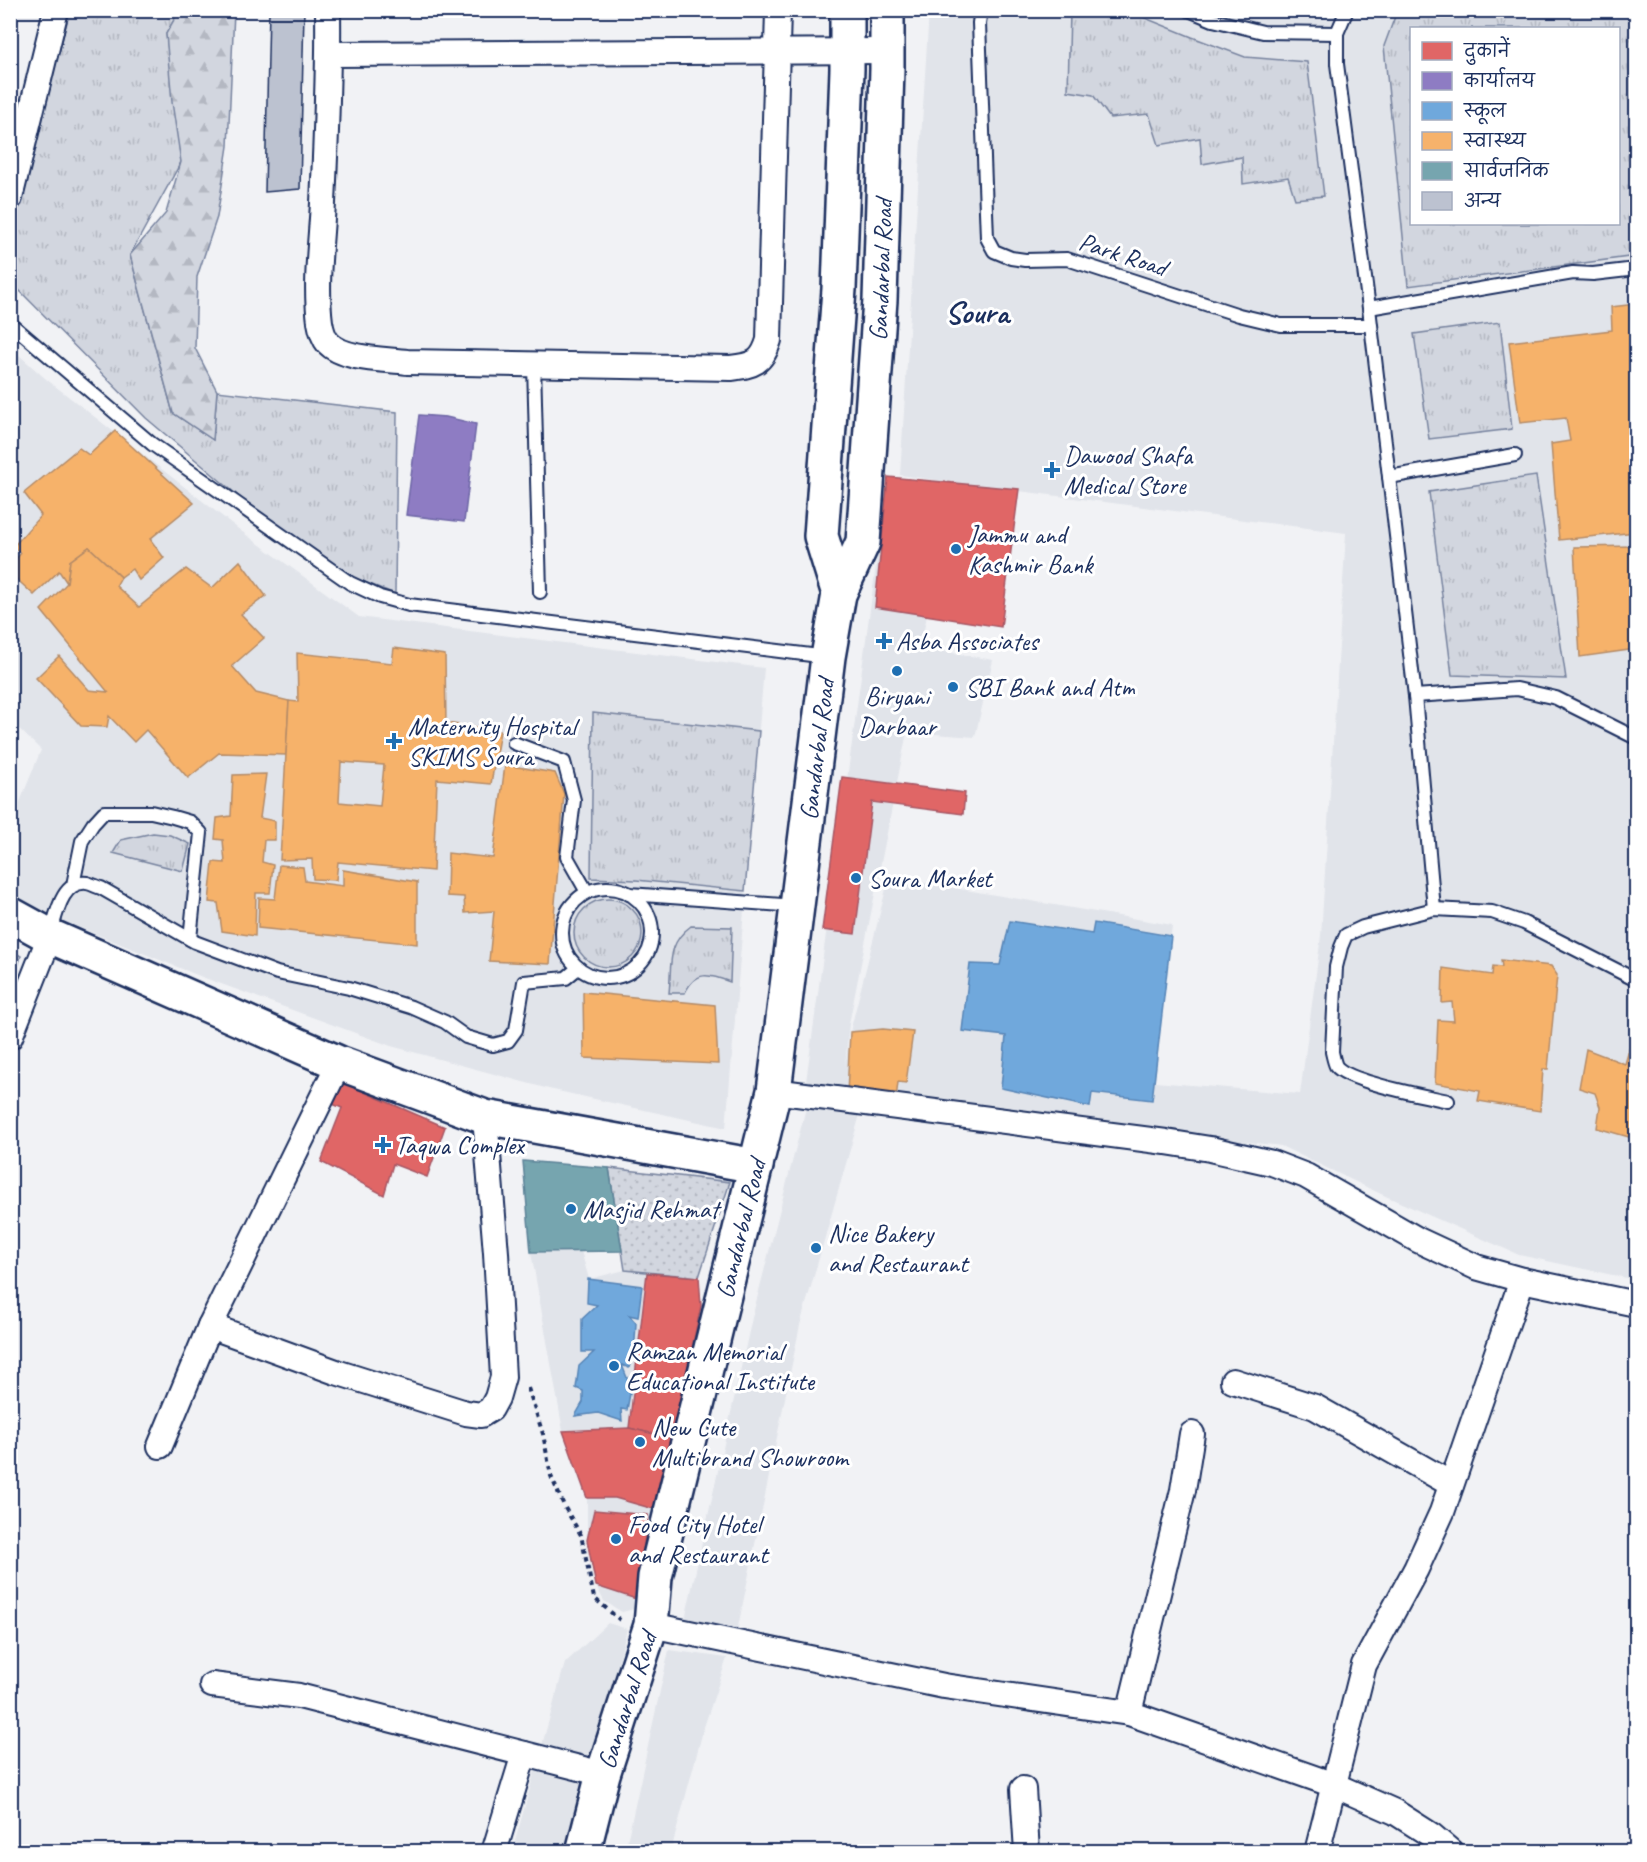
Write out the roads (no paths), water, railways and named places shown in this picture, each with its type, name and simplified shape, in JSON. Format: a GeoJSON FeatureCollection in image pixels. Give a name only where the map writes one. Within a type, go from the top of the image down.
{"type":"FeatureCollection","features":[{"type":"Feature","properties":{"kind":"main road","name":"Gandarbal Road"},"geometry":{"type":"LineString","coordinates":[[839,594],[821,536],[839,289],[847,10]]}},
{"type":"Feature","properties":{"kind":"main road","name":"Gandarbal Road"},"geometry":{"type":"LineString","coordinates":[[583,1851],[603,1774],[651,1625],[655,1577],[774,1091],[828,657],[839,594],[863,542],[880,300],[887,10]]}},
{"type":"Feature","properties":{"kind":"main road"},"geometry":{"type":"LineString","coordinates":[[10,914],[50,936],[339,1063],[485,1117],[756,1166]]}},
{"type":"Feature","properties":{"kind":"street"},"geometry":{"type":"LineString","coordinates":[[10,198],[56,10]]}},
{"type":"Feature","properties":{"kind":"street"},"geometry":{"type":"LineString","coordinates":[[328,10],[329,90],[319,280],[319,320],[328,343],[342,352],[357,356],[407,362],[731,368],[747,366],[759,361],[765,353],[769,340],[778,10]]}},
{"type":"Feature","properties":{"kind":"street"},"geometry":{"type":"LineString","coordinates":[[329,54],[887,51]]}},
{"type":"Feature","properties":{"kind":"street"},"geometry":{"type":"LineString","coordinates":[[10,1037],[50,936]]}},
{"type":"Feature","properties":{"kind":"street"},"geometry":{"type":"LineString","coordinates":[[160,1446],[210,1326],[339,1063]]}},
{"type":"Feature","properties":{"kind":"street"},"geometry":{"type":"LineString","coordinates":[[774,1091],[1166,1142],[1272,1163],[1306,1176],[1418,1240],[1476,1267],[1522,1280],[1636,1304]]}},
{"type":"Feature","properties":{"kind":"street"},"geometry":{"type":"LineString","coordinates":[[210,1326],[336,1372],[466,1413],[481,1415],[491,1409],[497,1398],[502,1377],[496,1253],[485,1117]]}},
{"type":"Feature","properties":{"kind":"street"},"geometry":{"type":"LineString","coordinates":[[1317,1851],[1364,1665],[1416,1569],[1442,1512],[1522,1280]]}},
{"type":"Feature","properties":{"kind":"street"},"geometry":{"type":"LineString","coordinates":[[1233,1381],[1315,1407],[1451,1484]]}},
{"type":"Feature","properties":{"kind":"street"},"geometry":{"type":"LineString","coordinates":[[1129,1713],[1183,1490],[1192,1434]]}},
{"type":"Feature","properties":{"kind":"street"},"geometry":{"type":"LineString","coordinates":[[651,1625],[944,1686],[1129,1713],[1334,1785],[1395,1812],[1451,1851]]}},
{"type":"Feature","properties":{"kind":"street"},"geometry":{"type":"LineString","coordinates":[[212,1685],[298,1696],[603,1774]]}},
{"type":"Feature","properties":{"kind":"street"},"geometry":{"type":"LineString","coordinates":[[494,1851],[524,1754]]}},
{"type":"Feature","properties":{"kind":"street"},"geometry":{"type":"LineString","coordinates":[[1023,1788],[1027,1851]]}},
{"type":"Feature","properties":{"kind":"lane","name":"Park Road"},"geometry":{"type":"LineString","coordinates":[[981,10],[979,23],[987,238],[994,251],[1011,258],[1067,258],[1239,315],[1281,325],[1371,325]]}},
{"type":"Feature","properties":{"kind":"lane"},"geometry":{"type":"LineString","coordinates":[[1189,10],[1213,20],[1263,32],[1337,33]]}},
{"type":"Feature","properties":{"kind":"lane"},"geometry":{"type":"LineString","coordinates":[[1347,10],[1337,33],[1337,64],[1369,308],[1415,696],[1434,909]]}},
{"type":"Feature","properties":{"kind":"lane"},"geometry":{"type":"LineString","coordinates":[[1369,308],[1573,273],[1593,274],[1636,269]]}},
{"type":"Feature","properties":{"kind":"lane"},"geometry":{"type":"LineString","coordinates":[[10,323],[152,444],[350,582],[380,597],[409,605],[828,657]]}},
{"type":"Feature","properties":{"kind":"lane"},"geometry":{"type":"LineString","coordinates":[[534,364],[540,592]]}},
{"type":"Feature","properties":{"kind":"lane"},"geometry":{"type":"LineString","coordinates":[[1389,477],[1515,455]]}},
{"type":"Feature","properties":{"kind":"lane"},"geometry":{"type":"LineString","coordinates":[[1415,696],[1518,689],[1556,698],[1636,738]]}},
{"type":"Feature","properties":{"kind":"lane"},"geometry":{"type":"LineString","coordinates":[[514,743],[564,762],[574,800],[567,857],[587,892]]}},
{"type":"Feature","properties":{"kind":"lane"},"geometry":{"type":"LineString","coordinates":[[50,936],[64,895],[73,885],[82,842],[93,824],[104,812],[151,812],[190,822],[201,833],[190,939]]}},
{"type":"Feature","properties":{"kind":"lane"},"geometry":{"type":"LineString","coordinates":[[73,885],[86,883],[101,888],[190,939],[278,974],[349,988],[411,1007],[446,1022],[466,1037],[493,1045],[508,1041],[516,1030],[524,982],[566,978],[578,968]]}},
{"type":"Feature","properties":{"kind":"lane"},"geometry":{"type":"LineString","coordinates":[[601,888],[616,889],[629,894],[641,903],[649,916],[652,930],[650,945],[644,958],[634,969],[606,978],[591,975],[578,968],[568,956],[563,942],[562,928],[566,913],[575,901],[587,892],[601,888]]}},
{"type":"Feature","properties":{"kind":"lane"},"geometry":{"type":"LineString","coordinates":[[629,894],[797,906]]}},
{"type":"Feature","properties":{"kind":"lane"},"geometry":{"type":"LineString","coordinates":[[1448,1101],[1345,1074],[1335,1065],[1332,1052],[1336,967],[1347,935],[1363,927],[1434,909],[1492,912],[1524,923],[1636,980]]}},
{"type":"Feature","properties":{"kind":"place","name":"Dawood Shafa Medical Store"},"geometry":{"type":"Point","coordinates":[1052,470]}},
{"type":"Feature","properties":{"kind":"place","name":"Jammu and Kashmir Bank"},"geometry":{"type":"Point","coordinates":[956,549]}},
{"type":"Feature","properties":{"kind":"place","name":"Asba Associates"},"geometry":{"type":"Point","coordinates":[884,641]}},
{"type":"Feature","properties":{"kind":"place","name":"Biryani Darbaar"},"geometry":{"type":"Point","coordinates":[897,671]}},
{"type":"Feature","properties":{"kind":"place","name":"SBI Bank and Atm"},"geometry":{"type":"Point","coordinates":[953,687]}},
{"type":"Feature","properties":{"kind":"place","name":"Maternity Hospital SKIMS Soura"},"geometry":{"type":"Point","coordinates":[394,741]}},
{"type":"Feature","properties":{"kind":"place","name":"Soura Market"},"geometry":{"type":"Point","coordinates":[856,878]}},
{"type":"Feature","properties":{"kind":"place","name":"Taqwa Complex"},"geometry":{"type":"Point","coordinates":[383,1145]}},
{"type":"Feature","properties":{"kind":"place","name":"Masjid Rehmat"},"geometry":{"type":"Point","coordinates":[571,1209]}},
{"type":"Feature","properties":{"kind":"place","name":"Nice Bakery and Restaurant"},"geometry":{"type":"Point","coordinates":[816,1248]}},
{"type":"Feature","properties":{"kind":"place","name":"Ramzan Memorial Educational Institute"},"geometry":{"type":"Point","coordinates":[614,1366]}},
{"type":"Feature","properties":{"kind":"place","name":"New Cute Multibrand Showroom"},"geometry":{"type":"Point","coordinates":[640,1442]}},
{"type":"Feature","properties":{"kind":"place","name":"Food City Hotel and Restaurant"},"geometry":{"type":"Point","coordinates":[616,1539]}},
{"type":"Feature","properties":{"kind":"district","name":"Soura"},"geometry":{"type":"Point","coordinates":[977,312]}}]}
